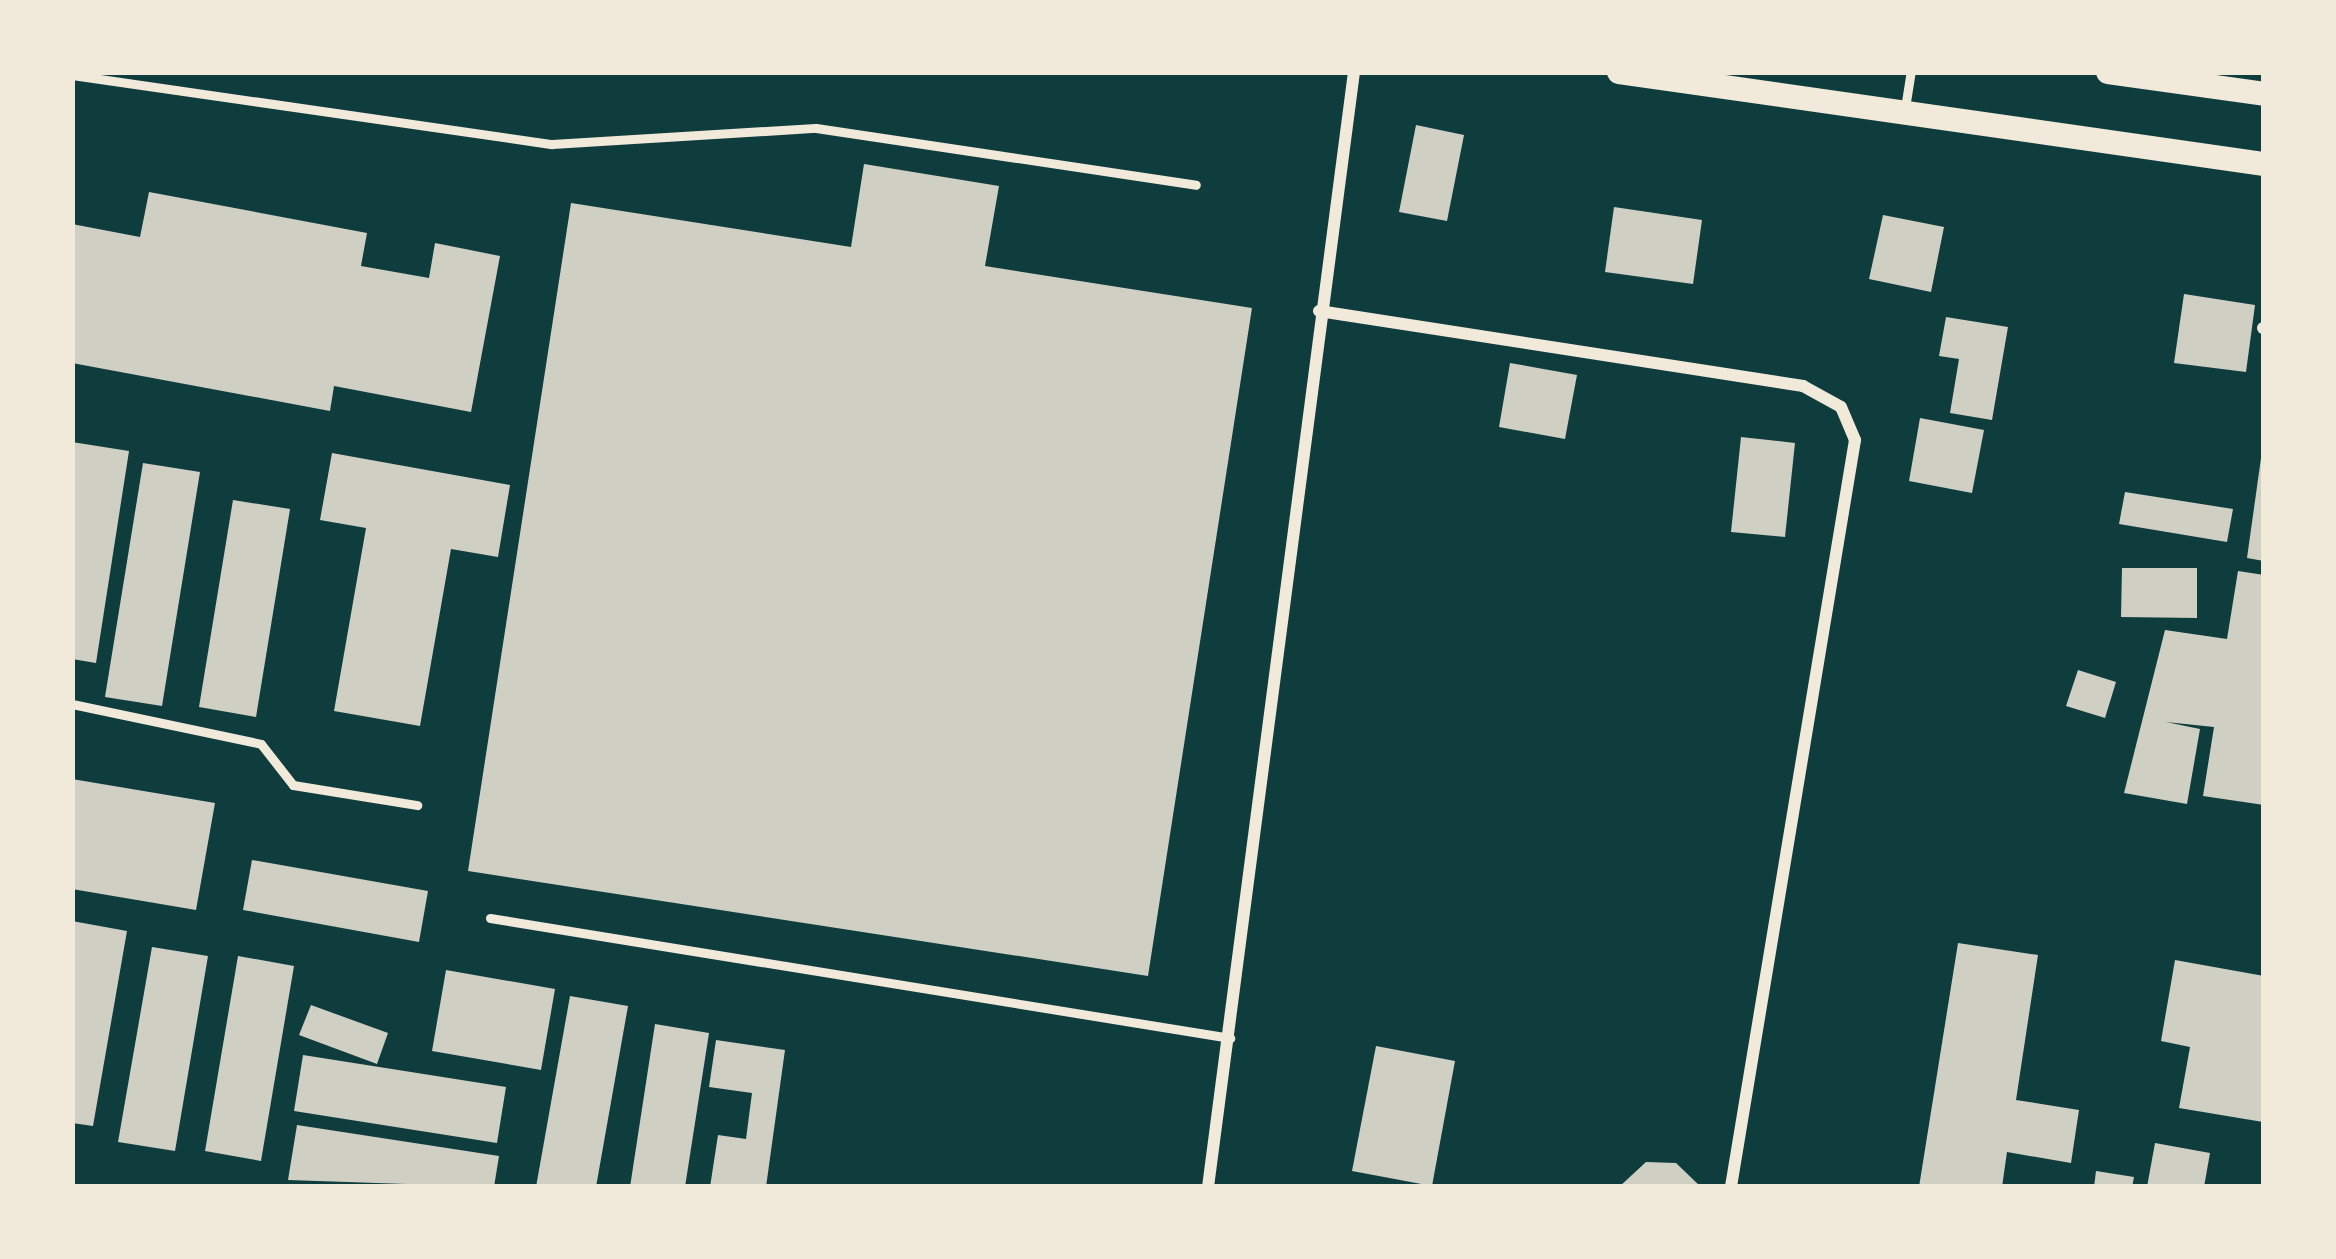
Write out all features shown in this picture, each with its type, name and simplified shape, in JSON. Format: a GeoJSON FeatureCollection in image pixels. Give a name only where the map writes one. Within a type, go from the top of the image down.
{"type":"FeatureCollection","features":[{"type":"Feature","properties":{"kind":"main road"},"geometry":{"type":"LineString","coordinates":[[1619,72],[2264,164]]}},
{"type":"Feature","properties":{"kind":"main road"},"geometry":{"type":"LineString","coordinates":[[2108,72],[2264,94]]}},
{"type":"Feature","properties":{"kind":"street"},"geometry":{"type":"LineString","coordinates":[[1208,1187],[1233,1039],[1319,311],[1354,72]]}},
{"type":"Feature","properties":{"kind":"street"},"geometry":{"type":"LineString","coordinates":[[1319,311],[1803,386],[1841,407],[1855,440],[1731,1187]]}},
{"type":"Feature","properties":{"kind":"lane"},"geometry":{"type":"LineString","coordinates":[[1904,110],[1910,72]]}},
{"type":"Feature","properties":{"kind":"lane"},"geometry":{"type":"LineString","coordinates":[[72,75],[552,144],[816,128],[1196,185]]}},
{"type":"Feature","properties":{"kind":"lane"},"geometry":{"type":"LineString","coordinates":[[72,704],[261,744],[293,785],[417,805]]}},
{"type":"Feature","properties":{"kind":"lane"},"geometry":{"type":"LineString","coordinates":[[490,918],[1233,1039]]}},
{"type":"Feature","properties":{"kind":"building"},"geometry":{"type":"Polygon","coordinates":[[[1416,125],[1464,135],[1447,221],[1399,212],[1416,125]]]}},
{"type":"Feature","properties":{"kind":"building"},"geometry":{"type":"Polygon","coordinates":[[[864,164],[999,186],[985,266],[1252,308],[1148,976],[468,871],[571,203],[851,247],[864,164]]]}},
{"type":"Feature","properties":{"kind":"building"},"geometry":{"type":"Polygon","coordinates":[[[149,192],[367,233],[361,266],[429,278],[435,243],[500,256],[471,412],[334,386],[330,411],[72,363],[72,224],[140,237],[149,192]]]}},
{"type":"Feature","properties":{"kind":"building"},"geometry":{"type":"Polygon","coordinates":[[[1614,207],[1702,220],[1693,284],[1605,272],[1614,207]]]}},
{"type":"Feature","properties":{"kind":"building"},"geometry":{"type":"Polygon","coordinates":[[[1883,215],[1944,227],[1931,292],[1869,279],[1883,215]]]}},
{"type":"Feature","properties":{"kind":"building"},"geometry":{"type":"Polygon","coordinates":[[[2184,294],[2255,305],[2246,372],[2174,363],[2184,294]]]}},
{"type":"Feature","properties":{"kind":"building"},"geometry":{"type":"Polygon","coordinates":[[[1946,317],[2008,327],[1992,420],[1950,413],[1959,359],[1939,356],[1946,317]]]}},
{"type":"Feature","properties":{"kind":"building"},"geometry":{"type":"Polygon","coordinates":[[[1510,363],[1577,375],[1565,439],[1499,427],[1510,363]]]}},
{"type":"Feature","properties":{"kind":"building"},"geometry":{"type":"Polygon","coordinates":[[[1920,418],[1984,430],[1972,493],[1909,481],[1920,418]]]}},
{"type":"Feature","properties":{"kind":"building"},"geometry":{"type":"Polygon","coordinates":[[[1741,437],[1795,443],[1785,537],[1731,532],[1741,437]]]}},
{"type":"Feature","properties":{"kind":"building"},"geometry":{"type":"Polygon","coordinates":[[[72,442],[129,451],[96,663],[72,659],[72,442]]]}},
{"type":"Feature","properties":{"kind":"building"},"geometry":{"type":"Polygon","coordinates":[[[332,453],[510,485],[498,557],[451,549],[420,726],[334,711],[366,528],[320,520],[332,453]]]}},
{"type":"Feature","properties":{"kind":"building"},"geometry":{"type":"Polygon","coordinates":[[[2264,459],[2264,561],[2247,558],[2264,459]]]}},
{"type":"Feature","properties":{"kind":"building"},"geometry":{"type":"Polygon","coordinates":[[[143,463],[200,472],[162,706],[105,697],[143,463]]]}},
{"type":"Feature","properties":{"kind":"building"},"geometry":{"type":"Polygon","coordinates":[[[2125,492],[2233,509],[2227,542],[2119,524],[2125,492]]]}},
{"type":"Feature","properties":{"kind":"building"},"geometry":{"type":"Polygon","coordinates":[[[233,500],[290,509],[256,717],[199,707],[233,500]]]}},
{"type":"Feature","properties":{"kind":"building"},"geometry":{"type":"Polygon","coordinates":[[[2122,568],[2197,568],[2197,618],[2121,617],[2122,568]]]}},
{"type":"Feature","properties":{"kind":"building"},"geometry":{"type":"Polygon","coordinates":[[[2238,571],[2264,575],[2264,805],[2203,796],[2214,727],[2166,722],[2200,729],[2187,804],[2124,793],[2165,630],[2227,639],[2238,571]]]}},
{"type":"Feature","properties":{"kind":"building"},"geometry":{"type":"Polygon","coordinates":[[[2078,670],[2116,682],[2105,718],[2066,706],[2078,670]]]}},
{"type":"Feature","properties":{"kind":"building"},"geometry":{"type":"Polygon","coordinates":[[[72,779],[215,803],[196,910],[72,889],[72,779]]]}},
{"type":"Feature","properties":{"kind":"building"},"geometry":{"type":"Polygon","coordinates":[[[252,860],[428,891],[419,942],[243,910],[252,860]]]}},
{"type":"Feature","properties":{"kind":"building"},"geometry":{"type":"Polygon","coordinates":[[[72,921],[127,931],[93,1126],[72,1123],[72,921]]]}},
{"type":"Feature","properties":{"kind":"building"},"geometry":{"type":"Polygon","coordinates":[[[1958,943],[2038,955],[2016,1100],[2079,1110],[2071,1163],[2007,1152],[2002,1187],[1919,1187],[1958,943]]]}},
{"type":"Feature","properties":{"kind":"building"},"geometry":{"type":"Polygon","coordinates":[[[152,947],[208,956],[175,1151],[118,1142],[152,947]]]}},
{"type":"Feature","properties":{"kind":"building"},"geometry":{"type":"Polygon","coordinates":[[[238,956],[294,966],[261,1161],[205,1151],[238,956]]]}},
{"type":"Feature","properties":{"kind":"building"},"geometry":{"type":"Polygon","coordinates":[[[2175,960],[2264,976],[2263,1122],[2179,1108],[2190,1047],[2161,1041],[2175,960]]]}},
{"type":"Feature","properties":{"kind":"building"},"geometry":{"type":"Polygon","coordinates":[[[446,970],[555,989],[541,1070],[432,1051],[446,970]]]}},
{"type":"Feature","properties":{"kind":"building"},"geometry":{"type":"Polygon","coordinates":[[[570,996],[628,1006],[596,1187],[536,1187],[570,996]]]}},
{"type":"Feature","properties":{"kind":"building"},"geometry":{"type":"Polygon","coordinates":[[[311,1005],[388,1033],[377,1064],[299,1035],[311,1005]]]}},
{"type":"Feature","properties":{"kind":"building"},"geometry":{"type":"Polygon","coordinates":[[[655,1024],[709,1033],[685,1187],[630,1187],[655,1024]]]}},
{"type":"Feature","properties":{"kind":"building"},"geometry":{"type":"Polygon","coordinates":[[[716,1040],[785,1050],[766,1187],[710,1187],[718,1135],[746,1139],[752,1093],[709,1087],[716,1040]]]}},
{"type":"Feature","properties":{"kind":"building"},"geometry":{"type":"Polygon","coordinates":[[[1376,1046],[1455,1061],[1432,1186],[1352,1171],[1376,1046]]]}},
{"type":"Feature","properties":{"kind":"building"},"geometry":{"type":"Polygon","coordinates":[[[303,1055],[506,1087],[497,1143],[294,1111],[303,1055]]]}},
{"type":"Feature","properties":{"kind":"building"},"geometry":{"type":"Polygon","coordinates":[[[297,1125],[499,1156],[494,1187],[288,1180],[297,1125]]]}},
{"type":"Feature","properties":{"kind":"building"},"geometry":{"type":"Polygon","coordinates":[[[2155,1143],[2210,1153],[2204,1187],[2147,1187],[2155,1143]]]}},
{"type":"Feature","properties":{"kind":"building"},"geometry":{"type":"Polygon","coordinates":[[[1646,1162],[1676,1163],[1701,1187],[1619,1187],[1646,1162]]]}},
{"type":"Feature","properties":{"kind":"building"},"geometry":{"type":"Polygon","coordinates":[[[2096,1171],[2134,1177],[2132,1187],[2094,1187],[2096,1171]]]}}]}
